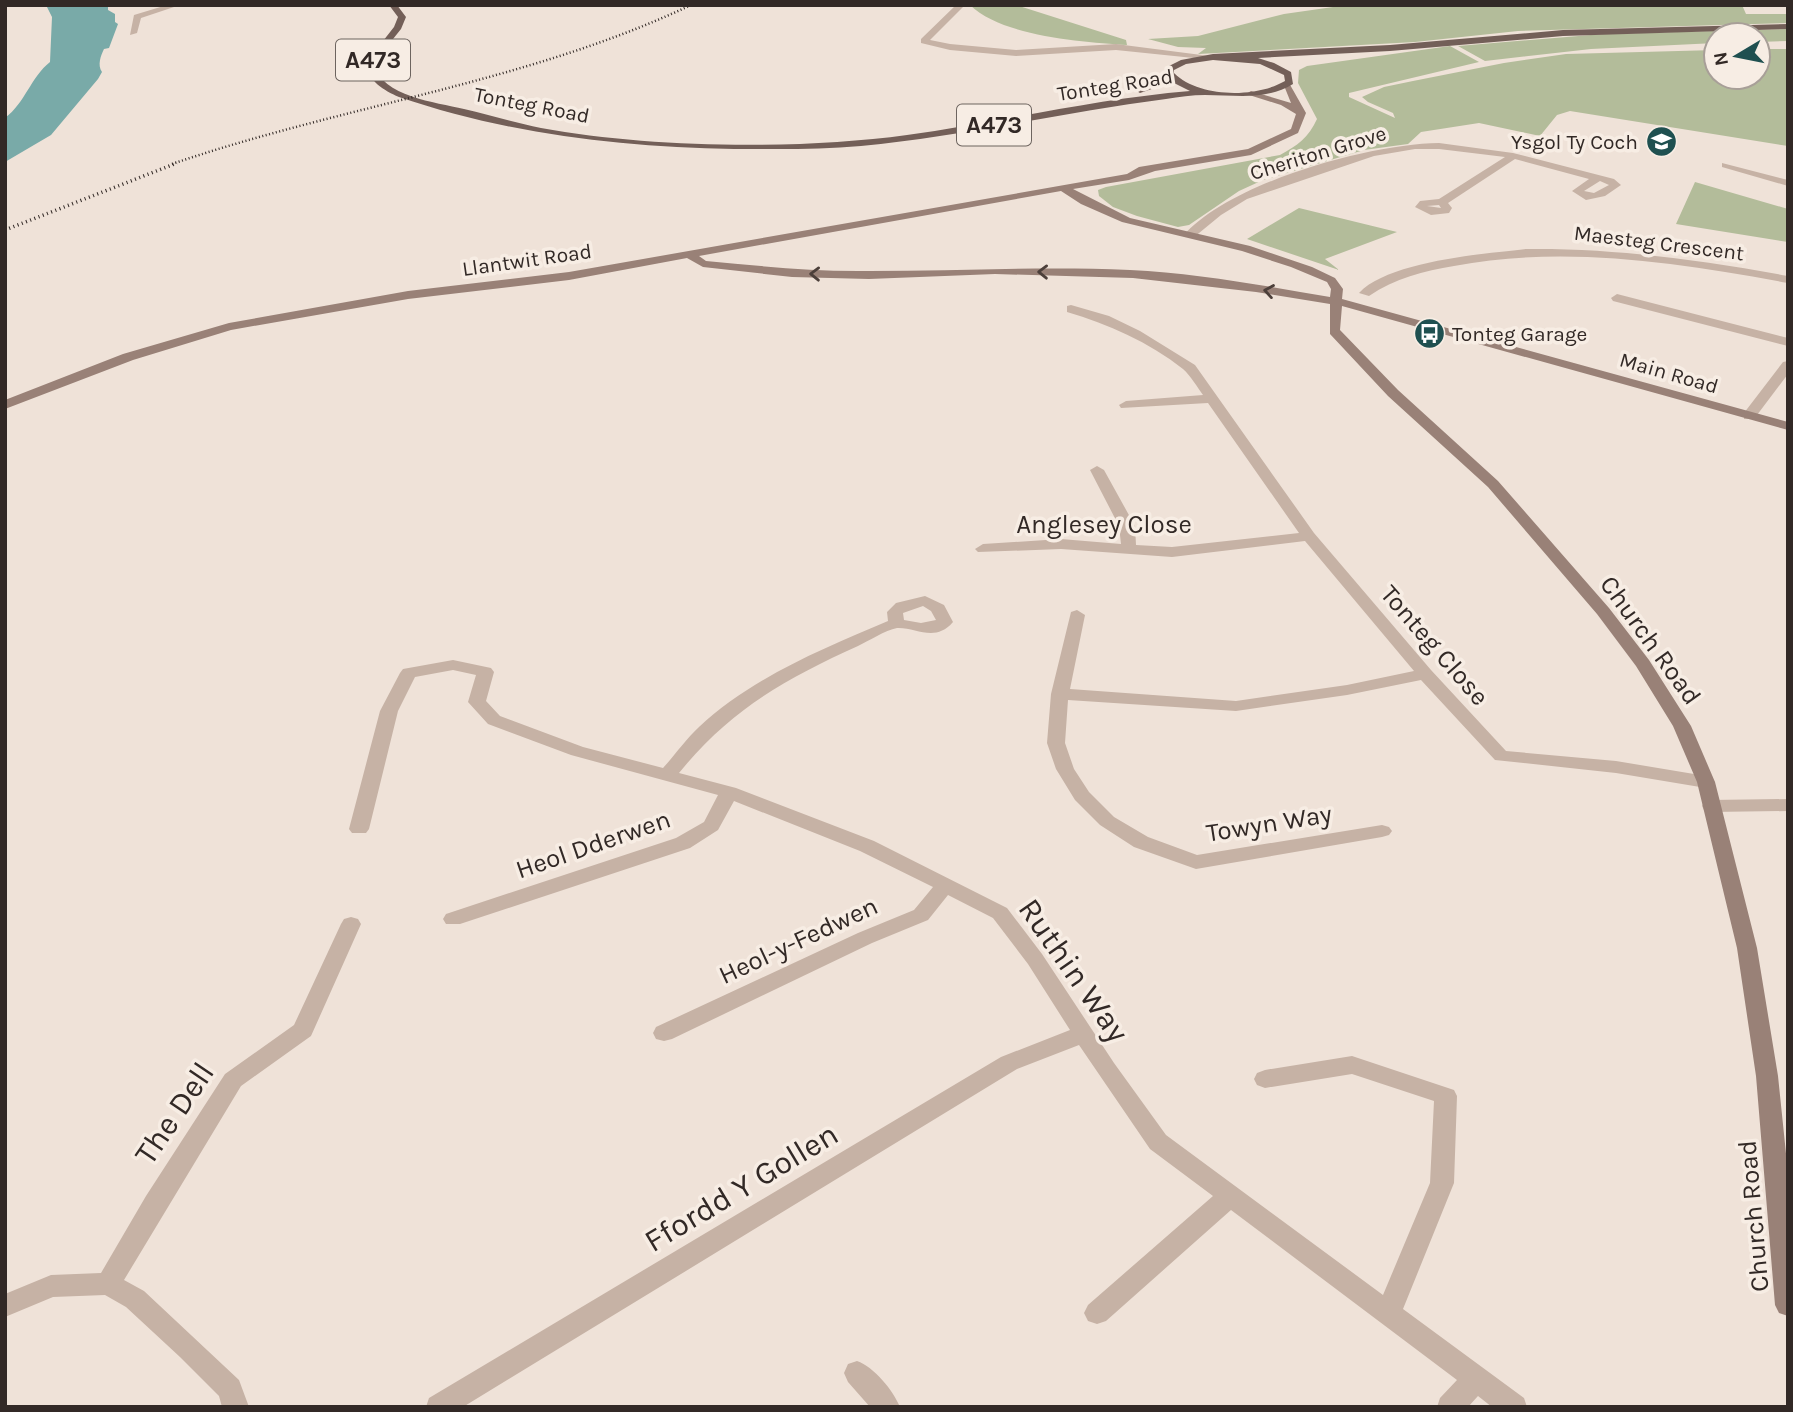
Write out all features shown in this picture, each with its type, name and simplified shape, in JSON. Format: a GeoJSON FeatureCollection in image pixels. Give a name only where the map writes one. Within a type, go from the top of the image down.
{"type":"FeatureCollection","features":[{"type":"Feature","properties":{"kind":"main road","name":"Tonteg Road"},"geometry":{"type":"LineString","coordinates":[[393,5],[402,17],[398,27],[369,64],[373,77],[389,90],[422,101],[554,132],[665,144],[801,147],[862,143],[1171,95],[1209,92]]}},
{"type":"Feature","properties":{"kind":"main road"},"geometry":{"type":"LineString","coordinates":[[1230,57],[1390,48],[1563,33],[1788,26]]}},
{"type":"Feature","properties":{"kind":"main road"},"geometry":{"type":"LineString","coordinates":[[1230,57],[1291,66],[1390,48]]}},
{"type":"Feature","properties":{"kind":"main road","name":"Tonteg Road"},"geometry":{"type":"LineString","coordinates":[[777,145],[868,137],[1121,95],[1155,87],[1184,62],[1230,57]]}},
{"type":"Feature","properties":{"kind":"main road"},"geometry":{"type":"LineString","coordinates":[[1251,94],[1286,85],[1291,66]]}},
{"type":"Feature","properties":{"kind":"main road"},"geometry":{"type":"LineString","coordinates":[[1171,74],[1193,89],[1251,94],[1284,103],[1301,113]]}},
{"type":"Feature","properties":{"kind":"main road"},"geometry":{"type":"LineString","coordinates":[[1286,85],[1301,113]]}},
{"type":"Feature","properties":{"kind":"main road","name":"Llantwit Road"},"geometry":{"type":"LineString","coordinates":[[5,405],[128,357],[229,327],[395,297],[569,276],[1129,177],[1150,170],[1251,152],[1295,131],[1301,113]]}},
{"type":"Feature","properties":{"kind":"main road"},"geometry":{"type":"LineString","coordinates":[[1062,187],[1123,221],[1234,245],[1310,270],[1331,280],[1337,289],[1336,302]]}},
{"type":"Feature","properties":{"kind":"main road","name":"Main Road"},"geometry":{"type":"LineString","coordinates":[[690,255],[703,264],[792,274],[869,275],[995,271],[1133,274],[1256,288],[1336,302],[1788,426]]}},
{"type":"Feature","properties":{"kind":"main road","name":"Church Road"},"geometry":{"type":"LineString","coordinates":[[1336,302],[1334,331],[1393,393],[1493,484],[1603,611],[1643,664],[1682,726],[1706,782],[1747,948],[1763,1050],[1788,1305]]}},
{"type":"Feature","properties":{"kind":"street"},"geometry":{"type":"LineString","coordinates":[[133,33],[137,17],[176,5]]}},
{"type":"Feature","properties":{"kind":"street"},"geometry":{"type":"LineString","coordinates":[[961,5],[923,41],[950,47],[1016,53],[1078,47],[1213,57]]}},
{"type":"Feature","properties":{"kind":"street"},"geometry":{"type":"LineString","coordinates":[[1148,51],[1171,74]]}},
{"type":"Feature","properties":{"kind":"street","name":"Cheriton Grove"},"geometry":{"type":"LineString","coordinates":[[1189,236],[1222,207],[1253,191],[1362,156],[1399,148],[1429,146],[1512,157],[1598,178]]}},
{"type":"Feature","properties":{"kind":"street"},"geometry":{"type":"LineString","coordinates":[[1442,202],[1512,157]]}},
{"type":"Feature","properties":{"kind":"street"},"geometry":{"type":"LineString","coordinates":[[1726,165],[1788,183]]}},
{"type":"Feature","properties":{"kind":"street","name":"Maesteg Crescent"},"geometry":{"type":"LineString","coordinates":[[1365,293],[1378,284],[1408,272],[1490,255],[1539,252],[1628,255],[1788,280]]}},
{"type":"Feature","properties":{"kind":"street"},"geometry":{"type":"LineString","coordinates":[[1616,298],[1788,342]]}},
{"type":"Feature","properties":{"kind":"street","name":"Tonteg Close"},"geometry":{"type":"LineString","coordinates":[[1071,309],[1105,319],[1136,334],[1190,368],[1209,399],[1309,536],[1425,674],[1501,756],[1616,767],[1706,782]]}},
{"type":"Feature","properties":{"kind":"street"},"geometry":{"type":"LineString","coordinates":[[1749,416],[1788,365]]}},
{"type":"Feature","properties":{"kind":"street"},"geometry":{"type":"LineString","coordinates":[[1126,405],[1209,399]]}},
{"type":"Feature","properties":{"kind":"street"},"geometry":{"type":"LineString","coordinates":[[1097,470],[1127,526],[1129,549]]}},
{"type":"Feature","properties":{"kind":"street","name":"Anglesey Close"},"geometry":{"type":"LineString","coordinates":[[983,550],[1061,544],[1172,552],[1309,536]]}},
{"type":"Feature","properties":{"kind":"street","name":"Towyn Way"},"geometry":{"type":"LineString","coordinates":[[1077,615],[1060,694],[1056,743],[1065,769],[1082,796],[1107,821],[1141,842],[1196,862],[1382,831]]}},
{"type":"Feature","properties":{"kind":"street"},"geometry":{"type":"LineString","coordinates":[[668,774],[706,730],[738,704],[853,642],[896,623]]}},
{"type":"Feature","properties":{"kind":"street","name":"Ruthin Way"},"geometry":{"type":"LineString","coordinates":[[359,829],[389,711],[410,673],[453,664],[485,672],[477,702],[494,720],[577,751],[729,792],[867,846],[946,885],[1000,913],[1035,958],[1083,1034],[1158,1142],[1514,1407]]}},
{"type":"Feature","properties":{"kind":"street"},"geometry":{"type":"LineString","coordinates":[[1060,694],[1236,706],[1347,690],[1425,674]]}},
{"type":"Feature","properties":{"kind":"street","name":"Heol Dderwen"},"geometry":{"type":"LineString","coordinates":[[453,919],[683,843],[711,826],[729,792]]}},
{"type":"Feature","properties":{"kind":"street"},"geometry":{"type":"LineString","coordinates":[[1711,806],[1788,805]]}},
{"type":"Feature","properties":{"kind":"street","name":"Heol-y-Fedwen"},"geometry":{"type":"LineString","coordinates":[[664,1033],[865,938],[921,915],[946,885]]}},
{"type":"Feature","properties":{"kind":"street","name":"The Dell"},"geometry":{"type":"LineString","coordinates":[[108,1284],[155,1203],[233,1080],[303,1030],[351,923]]}},
{"type":"Feature","properties":{"kind":"street","name":"Ffordd Y Gollen"},"geometry":{"type":"LineString","coordinates":[[439,1407],[468,1400],[1009,1063],[1083,1034]]}},
{"type":"Feature","properties":{"kind":"street"},"geometry":{"type":"LineString","coordinates":[[1265,1079],[1352,1065],[1446,1096],[1442,1183],[1388,1314]]}},
{"type":"Feature","properties":{"kind":"street"},"geometry":{"type":"LineString","coordinates":[[1097,1313],[1229,1197]]}},
{"type":"Feature","properties":{"kind":"street"},"geometry":{"type":"LineString","coordinates":[[5,1306],[51,1286],[108,1284],[135,1299],[189,1349],[230,1389],[236,1407]]}},
{"type":"Feature","properties":{"kind":"street"},"geometry":{"type":"LineString","coordinates":[[857,1373],[887,1407]]}},
{"type":"Feature","properties":{"kind":"street"},"geometry":{"type":"LineString","coordinates":[[1450,1407],[1476,1379]]}},
{"type":"Feature","properties":{"kind":"green space"},"geometry":{"type":"Polygon","coordinates":[[[970,5],[1016,5],[1126,40],[1127,45],[1023,31],[984,16],[970,5]]]}},
{"type":"Feature","properties":{"kind":"green space"},"geometry":{"type":"Polygon","coordinates":[[[1347,5],[1742,5],[1746,14],[1788,14],[1788,23],[1702,21],[1702,26],[1518,31],[1415,42],[1198,54],[1206,48],[1178,47],[1148,39],[1198,36],[1284,14],[1347,5]]]}},
{"type":"Feature","properties":{"kind":"green space"},"geometry":{"type":"Polygon","coordinates":[[[1772,29],[1788,29],[1788,41],[1772,42],[1772,29]]]}},
{"type":"Feature","properties":{"kind":"green space"},"geometry":{"type":"Polygon","coordinates":[[[1702,31],[1702,44],[1591,49],[1485,61],[1458,46],[1603,34],[1702,31]]]}},
{"type":"Feature","properties":{"kind":"green space"},"geometry":{"type":"Polygon","coordinates":[[[1450,46],[1479,62],[1349,93],[1349,97],[1395,118],[1393,113],[1362,97],[1384,87],[1504,63],[1566,54],[1702,50],[1702,91],[1772,91],[1772,49],[1788,49],[1788,146],[1570,111],[1557,115],[1540,136],[1479,123],[1421,132],[1408,144],[1364,150],[1263,180],[1239,191],[1189,225],[1178,227],[1113,207],[1099,196],[1098,190],[1106,187],[1280,155],[1292,148],[1306,136],[1317,119],[1298,83],[1299,70],[1307,66],[1450,46]]]}},
{"type":"Feature","properties":{"kind":"green space"},"geometry":{"type":"Polygon","coordinates":[[[1695,182],[1788,209],[1788,242],[1676,224],[1695,182]]]}},
{"type":"Feature","properties":{"kind":"green space"},"geometry":{"type":"Polygon","coordinates":[[[1299,208],[1397,232],[1325,259],[1339,270],[1247,239],[1299,208]]]}},
{"type":"Feature","properties":{"kind":"water"},"geometry":{"type":"Polygon","coordinates":[[[46,5],[108,5],[108,10],[115,14],[115,22],[118,24],[109,48],[104,49],[102,54],[102,72],[98,79],[51,135],[5,162],[5,118],[50,62],[52,17],[46,5]]]}},
{"type":"Feature","properties":{"kind":"railway"},"geometry":{"type":"LineString","coordinates":[[172,164],[302,125],[500,74],[628,32],[691,5]]}},
{"type":"Feature","properties":{"kind":"railway"},"geometry":{"type":"LineString","coordinates":[[5,230],[177,163]]}},
{"type":"Feature","properties":{"kind":"place","name":"Ysgol Ty Coch"},"geometry":{"type":"Point","coordinates":[1661,142]}},
{"type":"Feature","properties":{"kind":"place","name":"Tonteg Garage"},"geometry":{"type":"Point","coordinates":[1429,334]}}]}
